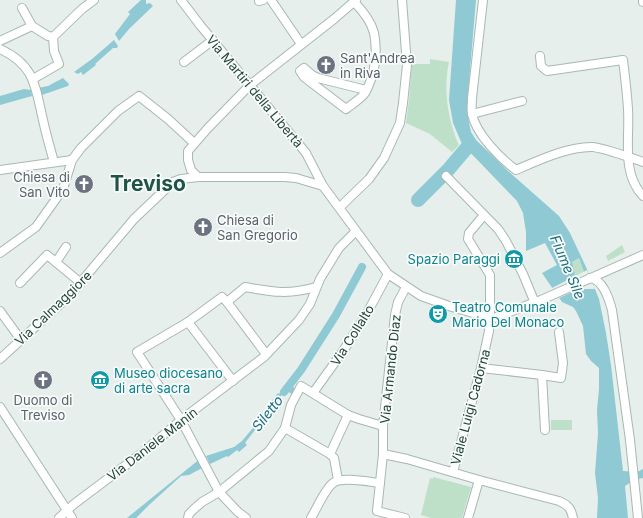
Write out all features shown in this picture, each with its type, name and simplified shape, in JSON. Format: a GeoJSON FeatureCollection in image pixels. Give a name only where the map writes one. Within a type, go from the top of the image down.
{"type":"FeatureCollection","features":[{"type":"Feature","properties":{"kind":"street"},"geometry":{"type":"LineString","coordinates":[[53,37],[82,9],[94,0]]}},
{"type":"Feature","properties":{"kind":"street","name":"Via Martiri della Libertà"},"geometry":{"type":"LineString","coordinates":[[181,0],[306,153],[323,186],[388,274],[421,296],[490,318]]}},
{"type":"Feature","properties":{"kind":"street"},"geometry":{"type":"LineString","coordinates":[[271,0],[301,44]]}},
{"type":"Feature","properties":{"kind":"street"},"geometry":{"type":"LineString","coordinates":[[340,207],[369,178],[384,158],[401,119],[407,65],[402,0]]}},
{"type":"Feature","properties":{"kind":"street"},"geometry":{"type":"LineString","coordinates":[[483,0],[472,98],[472,114],[476,124],[490,146],[516,170],[540,159],[567,151],[593,148],[643,162]]}},
{"type":"Feature","properties":{"kind":"street"},"geometry":{"type":"LineString","coordinates":[[198,177],[191,170],[188,160],[188,151],[194,143],[250,85],[355,1],[362,10],[374,32],[375,65],[365,93],[346,109],[304,77],[300,71],[304,68],[318,78],[366,90]]}},
{"type":"Feature","properties":{"kind":"street"},"geometry":{"type":"LineString","coordinates":[[22,8],[32,26],[48,36],[53,37]]}},
{"type":"Feature","properties":{"kind":"street"},"geometry":{"type":"LineString","coordinates":[[0,41],[32,26]]}},
{"type":"Feature","properties":{"kind":"street"},"geometry":{"type":"LineString","coordinates":[[33,79],[59,64],[54,51],[53,37]]}},
{"type":"Feature","properties":{"kind":"street"},"geometry":{"type":"LineString","coordinates":[[184,62],[213,40]]}},
{"type":"Feature","properties":{"kind":"street"},"geometry":{"type":"LineString","coordinates":[[0,49],[11,54],[22,62],[33,79],[54,162]]}},
{"type":"Feature","properties":{"kind":"street"},"geometry":{"type":"LineString","coordinates":[[540,56],[541,66],[547,71],[623,60],[628,110],[629,169],[635,185],[643,196]]}},
{"type":"Feature","properties":{"kind":"street"},"geometry":{"type":"LineString","coordinates":[[0,253],[36,227],[63,189],[72,160],[84,144],[118,111],[139,96],[168,119],[194,143]]}},
{"type":"Feature","properties":{"kind":"street"},"geometry":{"type":"LineString","coordinates":[[472,114],[522,101]]}},
{"type":"Feature","properties":{"kind":"street"},"geometry":{"type":"LineString","coordinates":[[0,170],[72,160]]}},
{"type":"Feature","properties":{"kind":"street"},"geometry":{"type":"LineString","coordinates":[[446,176],[498,228],[523,274],[535,303]]}},
{"type":"Feature","properties":{"kind":"street","name":"Via Calmaggiore"},"geometry":{"type":"LineString","coordinates":[[0,359],[70,295],[134,219],[173,182],[181,179],[198,177],[285,177],[296,178],[323,186]]}},
{"type":"Feature","properties":{"kind":"street","name":"Viale Luigi Cadorna"},"geometry":{"type":"LineString","coordinates":[[453,472],[481,368],[489,331],[490,275],[468,239],[469,233],[484,215]]}},
{"type":"Feature","properties":{"kind":"street","name":"Via Daniele Manin"},"geometry":{"type":"LineString","coordinates":[[60,518],[69,515],[74,504],[142,453],[181,420],[266,354],[299,320],[310,304],[316,287],[339,248],[356,231]]}},
{"type":"Feature","properties":{"kind":"street"},"geometry":{"type":"LineString","coordinates":[[56,262],[66,247]]}},
{"type":"Feature","properties":{"kind":"street"},"geometry":{"type":"LineString","coordinates":[[490,318],[535,303],[598,277],[643,255]]}},
{"type":"Feature","properties":{"kind":"street"},"geometry":{"type":"LineString","coordinates":[[20,283],[47,256],[81,283]]}},
{"type":"Feature","properties":{"kind":"street","name":"Via Collalto"},"geometry":{"type":"LineString","coordinates":[[313,393],[343,351],[366,315],[388,274]]}},
{"type":"Feature","properties":{"kind":"street"},"geometry":{"type":"LineString","coordinates":[[598,277],[610,303],[613,316],[633,467],[638,518]]}},
{"type":"Feature","properties":{"kind":"street"},"geometry":{"type":"LineString","coordinates":[[246,518],[238,512],[219,492],[181,420],[137,352],[245,287],[268,292],[289,293],[301,292],[316,287]]}},
{"type":"Feature","properties":{"kind":"street","name":"Via Armando Diaz"},"geometry":{"type":"LineString","coordinates":[[377,514],[383,454],[383,426],[395,315],[398,302],[406,287]]}},
{"type":"Feature","properties":{"kind":"street"},"geometry":{"type":"LineString","coordinates":[[224,299],[266,354]]}},
{"type":"Feature","properties":{"kind":"street"},"geometry":{"type":"LineString","coordinates":[[0,311],[21,340]]}},
{"type":"Feature","properties":{"kind":"street"},"geometry":{"type":"LineString","coordinates":[[186,323],[233,381]]}},
{"type":"Feature","properties":{"kind":"street"},"geometry":{"type":"LineString","coordinates":[[481,368],[561,378],[563,363],[559,332]]}},
{"type":"Feature","properties":{"kind":"street"},"geometry":{"type":"LineString","coordinates":[[542,375],[545,430]]}},
{"type":"Feature","properties":{"kind":"street"},"geometry":{"type":"LineString","coordinates":[[188,518],[189,514],[202,502],[219,492],[269,451],[285,428],[291,405],[301,386],[348,415],[383,426]]}},
{"type":"Feature","properties":{"kind":"street"},"geometry":{"type":"LineString","coordinates":[[0,407],[69,515]]}},
{"type":"Feature","properties":{"kind":"street"},"geometry":{"type":"LineString","coordinates":[[330,454],[348,415]]}},
{"type":"Feature","properties":{"kind":"street"},"geometry":{"type":"LineString","coordinates":[[285,428],[330,454],[334,458],[338,480]]}},
{"type":"Feature","properties":{"kind":"street"},"geometry":{"type":"LineString","coordinates":[[383,454],[407,459],[552,499],[568,505],[572,512],[573,518]]}},
{"type":"Feature","properties":{"kind":"street"},"geometry":{"type":"LineString","coordinates":[[311,518],[328,488],[334,482],[338,480],[347,480],[380,483]]}},
{"type":"Feature","properties":{"kind":"street"},"geometry":{"type":"LineString","coordinates":[[468,518],[479,480]]}},
{"type":"Feature","properties":{"kind":"street"},"geometry":{"type":"LineString","coordinates":[[377,514],[405,518]]}},
{"type":"Feature","properties":{"kind":"green space"},"geometry":{"type":"Polygon","coordinates":[[[430,59],[449,62],[446,83],[449,115],[459,145],[452,152],[430,134],[406,123],[412,64],[430,64],[430,59]]]}},
{"type":"Feature","properties":{"kind":"green space"},"geometry":{"type":"Polygon","coordinates":[[[622,245],[625,252],[608,261],[606,256],[622,245]]]}},
{"type":"Feature","properties":{"kind":"green space"},"geometry":{"type":"Polygon","coordinates":[[[579,258],[584,272],[575,276],[571,262],[579,258]]]}},
{"type":"Feature","properties":{"kind":"green space"},"geometry":{"type":"Polygon","coordinates":[[[551,420],[572,420],[572,430],[551,430],[551,420]]]}},
{"type":"Feature","properties":{"kind":"green space"},"geometry":{"type":"Polygon","coordinates":[[[433,477],[471,487],[462,518],[431,518],[421,515],[430,478],[433,479],[433,477]]]}},
{"type":"Feature","properties":{"kind":"water"},"geometry":{"type":"Polygon","coordinates":[[[141,0],[146,0],[146,4],[150,3],[153,6],[119,41],[115,34],[130,14],[128,12],[141,0]]]}},
{"type":"Feature","properties":{"kind":"water","name":"Fiume Sile"},"geometry":{"type":"Polygon","coordinates":[[[456,0],[476,0],[467,105],[471,132],[476,140],[508,171],[559,216],[570,233],[586,267],[599,299],[606,333],[623,471],[637,472],[643,469],[643,478],[634,480],[625,486],[628,518],[597,518],[598,498],[595,473],[598,434],[597,410],[599,368],[586,354],[583,326],[576,311],[573,307],[562,302],[542,273],[557,265],[545,243],[526,251],[526,232],[523,213],[517,201],[462,144],[453,123],[449,100],[456,0]],[[579,258],[572,262],[575,276],[584,272],[579,258]]]}},
{"type":"Feature","properties":{"kind":"water"},"geometry":{"type":"Polygon","coordinates":[[[114,40],[118,46],[117,48],[113,48],[95,64],[96,65],[83,75],[81,72],[78,74],[74,72],[92,59],[114,40]]]}},
{"type":"Feature","properties":{"kind":"water"},"geometry":{"type":"Polygon","coordinates":[[[63,78],[69,84],[68,86],[39,96],[38,88],[48,86],[63,78]]]}},
{"type":"Feature","properties":{"kind":"water"},"geometry":{"type":"Polygon","coordinates":[[[24,89],[31,90],[32,96],[0,105],[0,96],[24,89]]]}},
{"type":"Feature","properties":{"kind":"water"},"geometry":{"type":"Polygon","coordinates":[[[289,384],[296,389],[292,394],[287,391],[285,393],[284,392],[245,443],[247,445],[239,452],[237,450],[228,457],[227,456],[210,464],[206,456],[234,447],[242,441],[272,405],[270,403],[278,393],[279,394],[289,384]]]}},
{"type":"Feature","properties":{"kind":"water"},"geometry":{"type":"Polygon","coordinates":[[[201,458],[204,467],[189,475],[181,476],[136,518],[127,518],[201,458]]]}},
{"type":"Feature","properties":{"kind":"pier"},"geometry":{"type":"Polygon","coordinates":[[[587,270],[595,289],[581,288],[557,299],[550,289],[587,270]]]}},
{"type":"Feature","properties":{"kind":"waterway","name":"Siletto"},"geometry":{"type":"LineString","coordinates":[[418,200],[448,170],[470,144]]}},
{"type":"Feature","properties":{"kind":"waterway","name":"Siletto"},"geometry":{"type":"LineString","coordinates":[[284,392],[301,370],[336,315],[362,267]]}},
{"type":"Feature","properties":{"kind":"place","name":"Sant'Andrea in Riva"},"geometry":{"type":"Point","coordinates":[326,65]}},
{"type":"Feature","properties":{"kind":"place","name":"Chiesa di San Vito"},"geometry":{"type":"Point","coordinates":[84,184]}},
{"type":"Feature","properties":{"kind":"place","name":"Chiesa di San Gregorio"},"geometry":{"type":"Point","coordinates":[203,227]}},
{"type":"Feature","properties":{"kind":"place","name":"Spazio Paraggi"},"geometry":{"type":"Point","coordinates":[514,259]}},
{"type":"Feature","properties":{"kind":"place","name":"Teatro Comunale Mario Del Monaco"},"geometry":{"type":"Point","coordinates":[438,314]}},
{"type":"Feature","properties":{"kind":"place","name":"Duomo di Treviso"},"geometry":{"type":"Point","coordinates":[43,380]}},
{"type":"Feature","properties":{"kind":"place","name":"Museo diocesano di arte sacra"},"geometry":{"type":"Point","coordinates":[100,380]}},
{"type":"Feature","properties":{"kind":"district","name":"Treviso"},"geometry":{"type":"Point","coordinates":[148,183]}}]}
